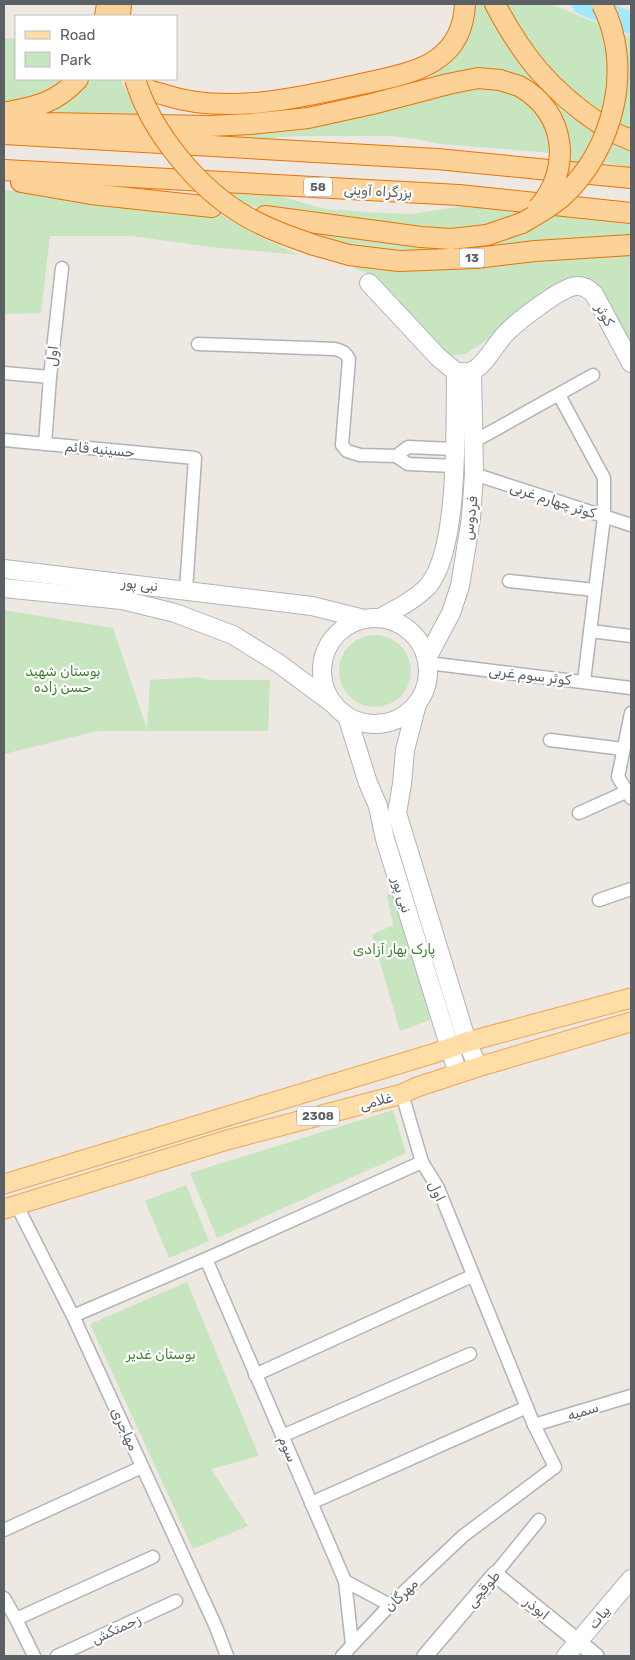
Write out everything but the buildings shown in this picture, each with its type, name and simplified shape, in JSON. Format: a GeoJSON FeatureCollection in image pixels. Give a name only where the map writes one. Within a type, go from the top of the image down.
{"type":"FeatureCollection","features":[{"type":"Feature","properties":{"kind":"highway"},"geometry":{"type":"LineString","coordinates":[[136,80],[146,88],[184,101],[231,104],[288,100],[388,78],[422,67],[446,52],[455,41],[461,28],[465,4]]}},
{"type":"Feature","properties":{"kind":"highway"},"geometry":{"type":"LineString","coordinates":[[495,4],[529,61],[542,76],[579,110],[600,124]]}},
{"type":"Feature","properties":{"kind":"highway"},"geometry":{"type":"LineString","coordinates":[[265,216],[421,237],[450,239],[487,235],[522,223],[542,212],[563,196],[588,168],[601,144],[612,114],[618,64],[613,38],[602,4]]}},
{"type":"Feature","properties":{"kind":"highway"},"geometry":{"type":"LineString","coordinates":[[4,118],[45,123],[210,126],[250,124],[308,118],[478,78],[500,80],[518,86],[533,96],[546,110],[555,125],[560,140],[560,157],[555,182],[547,198],[522,223]]}},
{"type":"Feature","properties":{"kind":"highway"},"geometry":{"type":"LineString","coordinates":[[4,113],[44,104],[64,93],[77,80]]}},
{"type":"Feature","properties":{"kind":"highway","name":"13"},"geometry":{"type":"LineString","coordinates":[[135,80],[140,96],[158,129],[177,154],[208,187],[246,217],[278,233],[314,246],[349,255],[399,261],[476,258],[536,251],[631,245]]}},
{"type":"Feature","properties":{"kind":"highway"},"geometry":{"type":"LineString","coordinates":[[4,134],[437,159],[631,178]]}},
{"type":"Feature","properties":{"kind":"highway","name":"بزرگراه آوینی"},"geometry":{"type":"LineString","coordinates":[[4,170],[459,195],[631,213]]}},
{"type":"Feature","properties":{"kind":"highway"},"geometry":{"type":"LineString","coordinates":[[4,179],[91,194],[212,207]]}},
{"type":"Feature","properties":{"kind":"main road"},"geometry":{"type":"LineString","coordinates":[[370,283],[438,357],[464,372]]}},
{"type":"Feature","properties":{"kind":"main road","name":"کوثر"},"geometry":{"type":"LineString","coordinates":[[464,372],[482,363],[506,333],[537,307],[575,286],[587,287],[594,294],[631,363]]}},
{"type":"Feature","properties":{"kind":"main road","name":"فردوس"},"geometry":{"type":"LineString","coordinates":[[428,661],[451,613],[460,586],[471,518],[474,474],[473,442],[464,372]]}},
{"type":"Feature","properties":{"kind":"main road","name":"فردوس"},"geometry":{"type":"LineString","coordinates":[[372,618],[414,598],[428,586],[438,571],[446,546],[450,522],[454,457],[464,372]]}},
{"type":"Feature","properties":{"kind":"main road","name":"نبی پور"},"geometry":{"type":"LineString","coordinates":[[4,569],[312,606],[372,618]]}},
{"type":"Feature","properties":{"kind":"main road","name":"نبی پور"},"geometry":{"type":"LineString","coordinates":[[4,588],[122,600],[175,613],[233,635],[278,663],[332,703]]}},
{"type":"Feature","properties":{"kind":"main road"},"geometry":{"type":"LineString","coordinates":[[372,618],[396,622],[410,630],[421,643],[428,661],[428,678],[425,691],[418,704],[392,722],[377,724],[361,722],[347,716],[332,703],[325,689],[322,674],[323,659],[329,645],[338,633],[350,624],[372,618]]}},
{"type":"Feature","properties":{"kind":"main road","name":"نبی پور"},"geometry":{"type":"LineString","coordinates":[[418,704],[404,750],[402,784],[397,813],[459,1045],[458,1074]]}},
{"type":"Feature","properties":{"kind":"main road","name":"نبی پور"},"geometry":{"type":"LineString","coordinates":[[347,716],[368,783],[378,806],[385,839],[459,1045]]}},
{"type":"Feature","properties":{"kind":"main road","name":"غلامی"},"geometry":{"type":"LineString","coordinates":[[4,1184],[459,1045],[631,998]]}},
{"type":"Feature","properties":{"kind":"main road","name":"غلامی"},"geometry":{"type":"LineString","coordinates":[[10,1206],[227,1140],[402,1094],[417,1087],[478,1067],[631,1022]]}},
{"type":"Feature","properties":{"kind":"main road"},"geometry":{"type":"LineString","coordinates":[[459,1045],[478,1067]]}},
{"type":"Feature","properties":{"kind":"main road","name":"بیات"},"geometry":{"type":"LineString","coordinates":[[566,1656],[631,1579]]}},
{"type":"Feature","properties":{"kind":"street","name":"اول"},"geometry":{"type":"LineString","coordinates":[[45,444],[62,268]]}},
{"type":"Feature","properties":{"kind":"street"},"geometry":{"type":"LineString","coordinates":[[198,344],[335,349],[342,351],[349,359],[342,444],[347,451],[360,455],[396,456],[408,446],[454,457]]}},
{"type":"Feature","properties":{"kind":"street"},"geometry":{"type":"LineString","coordinates":[[4,373],[50,377]]}},
{"type":"Feature","properties":{"kind":"street"},"geometry":{"type":"LineString","coordinates":[[473,442],[593,375]]}},
{"type":"Feature","properties":{"kind":"street"},"geometry":{"type":"LineString","coordinates":[[559,395],[604,478],[604,516],[584,681]]}},
{"type":"Feature","properties":{"kind":"street","name":"حسینیه قائم"},"geometry":{"type":"LineString","coordinates":[[4,440],[195,458],[186,590]]}},
{"type":"Feature","properties":{"kind":"street","name":"کوثر چهارم غربی"},"geometry":{"type":"LineString","coordinates":[[474,474],[631,526]]}},
{"type":"Feature","properties":{"kind":"street"},"geometry":{"type":"LineString","coordinates":[[509,581],[595,590]]}},
{"type":"Feature","properties":{"kind":"street"},"geometry":{"type":"LineString","coordinates":[[590,631],[631,636]]}},
{"type":"Feature","properties":{"kind":"street","name":"کوثر سوم غربی"},"geometry":{"type":"LineString","coordinates":[[428,661],[631,688]]}},
{"type":"Feature","properties":{"kind":"street"},"geometry":{"type":"LineString","coordinates":[[578,812],[630,794],[618,777],[631,713]]}},
{"type":"Feature","properties":{"kind":"street"},"geometry":{"type":"LineString","coordinates":[[550,740],[623,749]]}},
{"type":"Feature","properties":{"kind":"street"},"geometry":{"type":"LineString","coordinates":[[599,900],[631,889]]}},
{"type":"Feature","properties":{"kind":"street","name":"اول"},"geometry":{"type":"LineString","coordinates":[[402,1094],[422,1162],[438,1188],[472,1276],[534,1425],[555,1467],[463,1536]]}},
{"type":"Feature","properties":{"kind":"street"},"geometry":{"type":"LineString","coordinates":[[73,1316],[206,1259],[422,1162]]}},
{"type":"Feature","properties":{"kind":"street","name":"مهاجری"},"geometry":{"type":"LineString","coordinates":[[10,1206],[73,1316],[216,1627],[227,1656]]}},
{"type":"Feature","properties":{"kind":"street","name":"سوم"},"geometry":{"type":"LineString","coordinates":[[206,1259],[345,1582],[352,1644]]}},
{"type":"Feature","properties":{"kind":"street"},"geometry":{"type":"LineString","coordinates":[[255,1374],[472,1276]]}},
{"type":"Feature","properties":{"kind":"street"},"geometry":{"type":"LineString","coordinates":[[282,1436],[470,1354]]}},
{"type":"Feature","properties":{"kind":"street","name":"سمیه"},"geometry":{"type":"LineString","coordinates":[[534,1425],[631,1396]]}},
{"type":"Feature","properties":{"kind":"street"},"geometry":{"type":"LineString","coordinates":[[311,1503],[527,1407]]}},
{"type":"Feature","properties":{"kind":"street"},"geometry":{"type":"LineString","coordinates":[[4,1530],[142,1467]]}},
{"type":"Feature","properties":{"kind":"street","name":"طوقچی"},"geometry":{"type":"LineString","coordinates":[[426,1656],[539,1520]]}},
{"type":"Feature","properties":{"kind":"street","name":"مهرگان"},"geometry":{"type":"LineString","coordinates":[[342,1656],[390,1605],[463,1536]]}},
{"type":"Feature","properties":{"kind":"street"},"geometry":{"type":"LineString","coordinates":[[16,1619],[153,1557]]}},
{"type":"Feature","properties":{"kind":"street","name":"ابوذر"},"geometry":{"type":"LineString","coordinates":[[495,1574],[596,1656]]}},
{"type":"Feature","properties":{"kind":"street"},"geometry":{"type":"LineString","coordinates":[[345,1582],[390,1605]]}},
{"type":"Feature","properties":{"kind":"street"},"geometry":{"type":"LineString","coordinates":[[4,1598],[34,1656]]}},
{"type":"Feature","properties":{"kind":"street","name":"زحمتکش"},"geometry":{"type":"LineString","coordinates":[[57,1656],[176,1601]]}},
{"type":"Feature","properties":{"kind":"green space"},"geometry":{"type":"Polygon","coordinates":[[[475,4],[489,4],[601,131],[575,175],[564,159],[528,89],[436,83],[430,71],[457,51],[468,37],[472,28],[475,4]]]}},
{"type":"Feature","properties":{"kind":"green space"},"geometry":{"type":"Polygon","coordinates":[[[502,4],[550,4],[605,26],[612,63],[605,118],[551,76],[502,4]]]}},
{"type":"Feature","properties":{"kind":"green space"},"geometry":{"type":"Polygon","coordinates":[[[617,31],[631,37],[631,133],[615,125],[617,31]]]}},
{"type":"Feature","properties":{"kind":"green space"},"geometry":{"type":"Polygon","coordinates":[[[15,38],[15,80],[72,80],[62,89],[4,105],[4,39],[15,38]]]}},
{"type":"Feature","properties":{"kind":"green space"},"geometry":{"type":"Polygon","coordinates":[[[82,80],[121,80],[142,121],[24,114],[82,80]]]}},
{"type":"Feature","properties":{"kind":"green space"},"geometry":{"type":"Polygon","coordinates":[[[473,83],[524,96],[547,128],[553,153],[440,144],[392,136],[302,136],[264,140],[176,136],[473,83]]]}},
{"type":"Feature","properties":{"kind":"green space"},"geometry":{"type":"Polygon","coordinates":[[[611,135],[631,147],[631,167],[598,162],[611,135]]]}},
{"type":"Feature","properties":{"kind":"green space"},"geometry":{"type":"Polygon","coordinates":[[[224,189],[268,193],[325,209],[381,213],[412,214],[464,206],[534,209],[465,234],[286,215],[248,205],[224,189]]]}},
{"type":"Feature","properties":{"kind":"green space"},"geometry":{"type":"Polygon","coordinates":[[[4,190],[192,209],[220,214],[254,234],[299,255],[211,247],[131,236],[50,236],[41,313],[4,314],[4,190]]]}},
{"type":"Feature","properties":{"kind":"green space"},"geometry":{"type":"Polygon","coordinates":[[[553,210],[631,221],[631,238],[472,250],[373,252],[285,228],[424,242],[553,210]]]}},
{"type":"Feature","properties":{"kind":"green space"},"geometry":{"type":"Polygon","coordinates":[[[631,251],[631,352],[575,281],[466,354],[446,356],[367,273],[355,269],[355,264],[631,251]]]}},
{"type":"Feature","properties":{"kind":"green space","name":"بوستان شهید حسن زاده"},"geometry":{"type":"Polygon","coordinates":[[[4,610],[113,628],[147,729],[150,680],[199,677],[209,680],[270,680],[268,731],[97,731],[4,754],[4,610]]]}},
{"type":"Feature","properties":{"kind":"green space"},"geometry":{"type":"Polygon","coordinates":[[[375,635],[395,641],[405,651],[411,671],[405,691],[395,701],[375,707],[355,701],[345,691],[339,671],[345,651],[355,641],[375,635]]]}},
{"type":"Feature","properties":{"kind":"green space","name":"پارک بهار آزادی"},"geometry":{"type":"Polygon","coordinates":[[[398,889],[430,1020],[400,1031],[372,935],[393,925],[387,895],[398,889]]]}},
{"type":"Feature","properties":{"kind":"green space"},"geometry":{"type":"Polygon","coordinates":[[[393,1110],[406,1153],[217,1238],[190,1173],[393,1110]]]}},
{"type":"Feature","properties":{"kind":"green space"},"geometry":{"type":"Polygon","coordinates":[[[186,1185],[209,1241],[169,1258],[145,1201],[186,1185]]]}},
{"type":"Feature","properties":{"kind":"green space","name":"بوستان غدیر"},"geometry":{"type":"Polygon","coordinates":[[[187,1282],[259,1456],[211,1469],[248,1526],[193,1549],[90,1324],[187,1282]]]}},
{"type":"Feature","properties":{"kind":"waterway"},"geometry":{"type":"LineString","coordinates":[[583,4],[631,23]]}}]}
